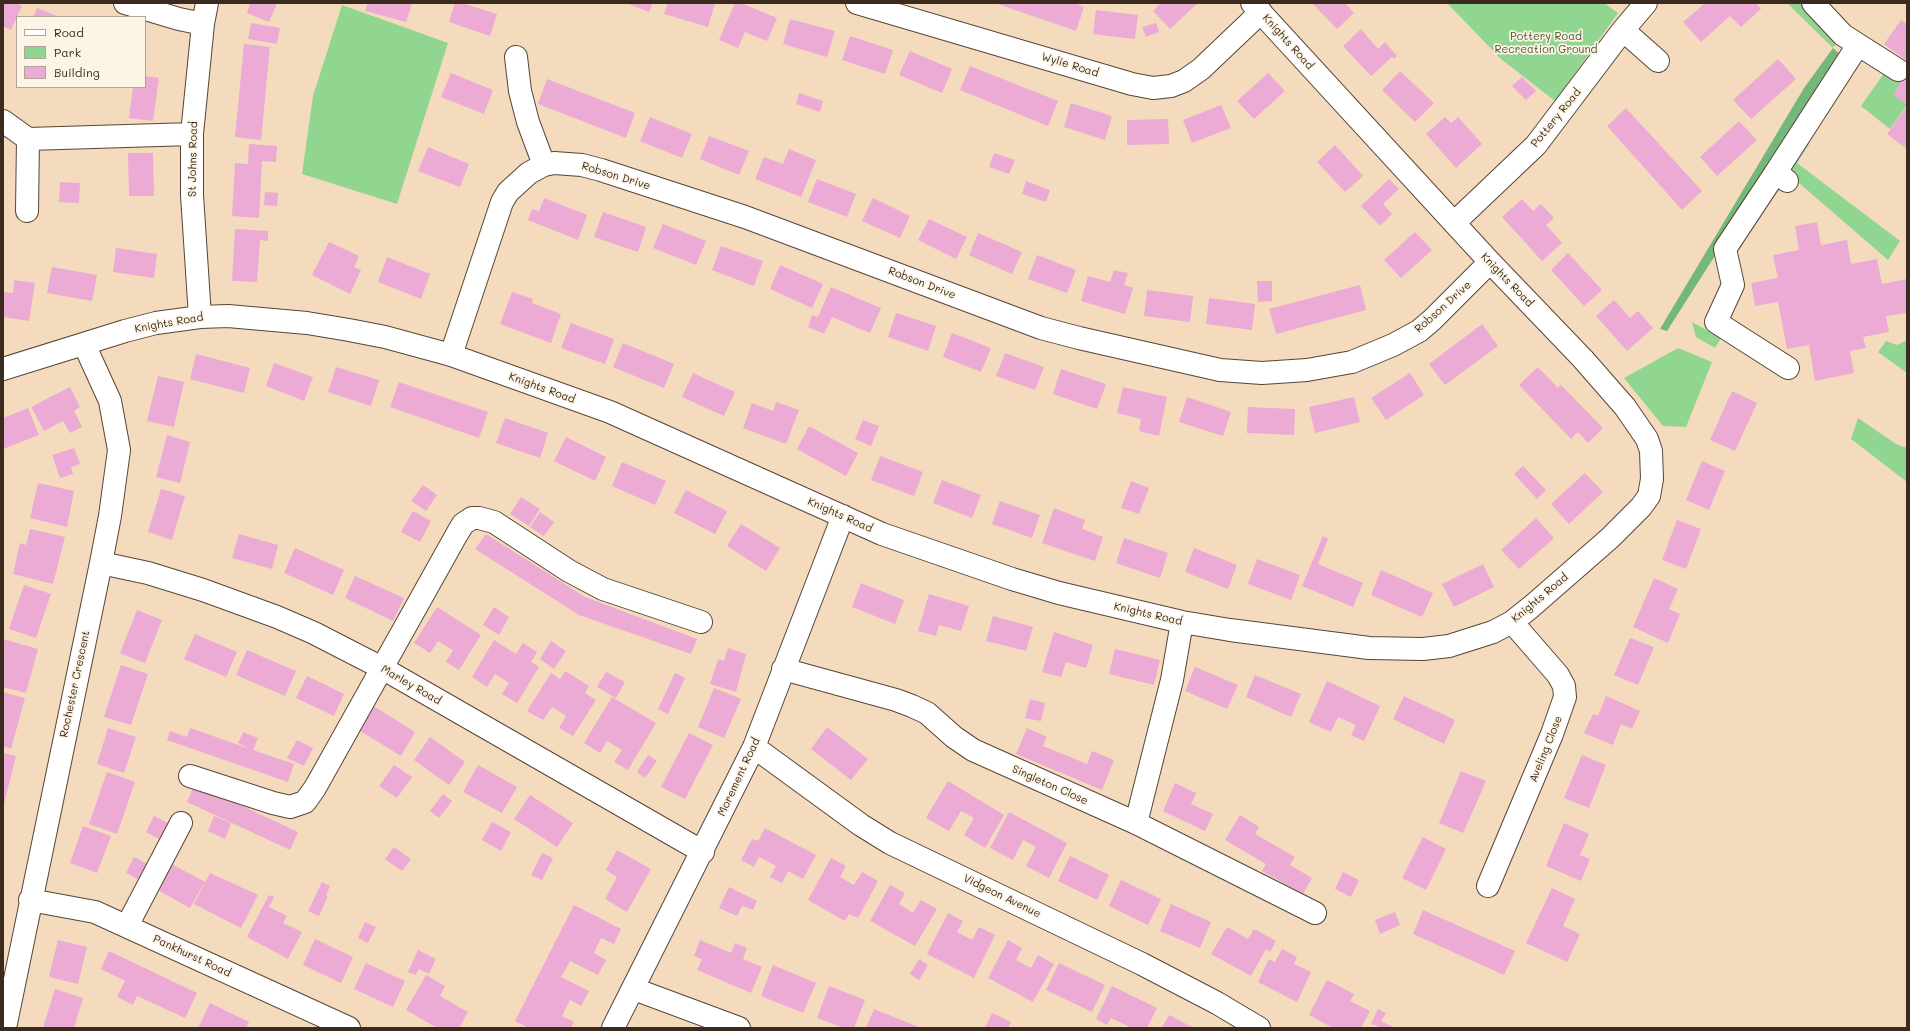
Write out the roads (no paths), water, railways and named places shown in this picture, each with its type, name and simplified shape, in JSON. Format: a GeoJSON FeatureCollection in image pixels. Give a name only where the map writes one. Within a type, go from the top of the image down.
{"type":"FeatureCollection","features":[{"type":"Feature","properties":{"kind":"street"},"geometry":{"type":"LineString","coordinates":[[125,3],[172,17],[205,13]]}},
{"type":"Feature","properties":{"kind":"street","name":"Wylie Road"},"geometry":{"type":"LineString","coordinates":[[857,3],[1132,84],[1153,88],[1171,86],[1184,81],[1201,69],[1257,8]]}},
{"type":"Feature","properties":{"kind":"street","name":"Pottery Road"},"geometry":{"type":"LineString","coordinates":[[1454,223],[1536,145],[1623,30],[1646,3]]}},
{"type":"Feature","properties":{"kind":"street"},"geometry":{"type":"LineString","coordinates":[[1813,3],[1843,35],[1898,70]]}},
{"type":"Feature","properties":{"kind":"street","name":"Knights Road"},"geometry":{"type":"LineString","coordinates":[[3,369],[156,323],[200,316],[228,316],[307,322],[385,337],[451,356],[610,412],[882,534],[1012,579],[1059,593],[1182,622],[1230,630],[1369,648],[1416,649],[1449,646],[1493,632],[1512,622],[1630,520],[1649,496],[1652,480],[1652,465],[1647,439],[1625,407],[1257,8]]}},
{"type":"Feature","properties":{"kind":"street","name":"St Johns Road"},"geometry":{"type":"LineString","coordinates":[[200,316],[192,196],[192,134],[205,13]]}},
{"type":"Feature","properties":{"kind":"street"},"geometry":{"type":"LineString","coordinates":[[1623,30],[1658,61]]}},
{"type":"Feature","properties":{"kind":"street"},"geometry":{"type":"LineString","coordinates":[[1788,368],[1716,322],[1733,285],[1725,249],[1781,176],[1858,45]]}},
{"type":"Feature","properties":{"kind":"street"},"geometry":{"type":"LineString","coordinates":[[516,57],[520,91],[528,122],[544,165]]}},
{"type":"Feature","properties":{"kind":"street"},"geometry":{"type":"LineString","coordinates":[[3,121],[28,139],[192,134]]}},
{"type":"Feature","properties":{"kind":"street"},"geometry":{"type":"LineString","coordinates":[[27,211],[28,139]]}},
{"type":"Feature","properties":{"kind":"street","name":"Robson Drive"},"geometry":{"type":"LineString","coordinates":[[451,356],[502,202],[508,192],[519,181],[529,173],[544,165],[568,163],[601,170],[744,217],[1042,328],[1078,338],[1220,370],[1262,373],[1307,370],[1352,362],[1393,345],[1419,331],[1490,262]]}},
{"type":"Feature","properties":{"kind":"street","name":"Rochester Crescent"},"geometry":{"type":"LineString","coordinates":[[5,1028],[30,900],[101,563],[110,516],[119,450],[110,401],[84,344]]}},
{"type":"Feature","properties":{"kind":"street","name":"Morement Road"},"geometry":{"type":"LineString","coordinates":[[613,1028],[703,852],[754,747],[842,516]]}},
{"type":"Feature","properties":{"kind":"street"},"geometry":{"type":"LineString","coordinates":[[190,776],[273,803],[290,807],[305,802],[315,788],[457,534],[463,524],[472,518],[479,518],[494,522],[568,571],[603,589],[701,622]]}},
{"type":"Feature","properties":{"kind":"street","name":"Marley Road"},"geometry":{"type":"LineString","coordinates":[[101,563],[148,573],[252,607],[314,633],[382,668],[703,852]]}},
{"type":"Feature","properties":{"kind":"street"},"geometry":{"type":"LineString","coordinates":[[1136,823],[1172,680],[1182,622]]}},
{"type":"Feature","properties":{"kind":"street","name":"Aveling Close"},"geometry":{"type":"LineString","coordinates":[[1488,886],[1552,734],[1565,697],[1564,686],[1558,675],[1512,622]]}},
{"type":"Feature","properties":{"kind":"street","name":"Singleton Close"},"geometry":{"type":"LineString","coordinates":[[783,668],[896,700],[912,706],[927,713],[954,737],[973,750],[1136,823],[1315,913]]}},
{"type":"Feature","properties":{"kind":"street","name":"Vidgeon Avenue"},"geometry":{"type":"LineString","coordinates":[[754,747],[861,825],[890,843],[1142,964],[1259,1028]]}},
{"type":"Feature","properties":{"kind":"street"},"geometry":{"type":"LineString","coordinates":[[127,926],[182,823]]}},
{"type":"Feature","properties":{"kind":"street","name":"Pankhurst Road"},"geometry":{"type":"LineString","coordinates":[[30,900],[95,912],[348,1028]]}},
{"type":"Feature","properties":{"kind":"street"},"geometry":{"type":"LineString","coordinates":[[634,989],[739,1028]]}},
{"type":"Feature","properties":{"kind":"park label","name":"Pottery Road Recreation Ground"},"geometry":{"type":"Point","coordinates":[1546,43]}}]}
